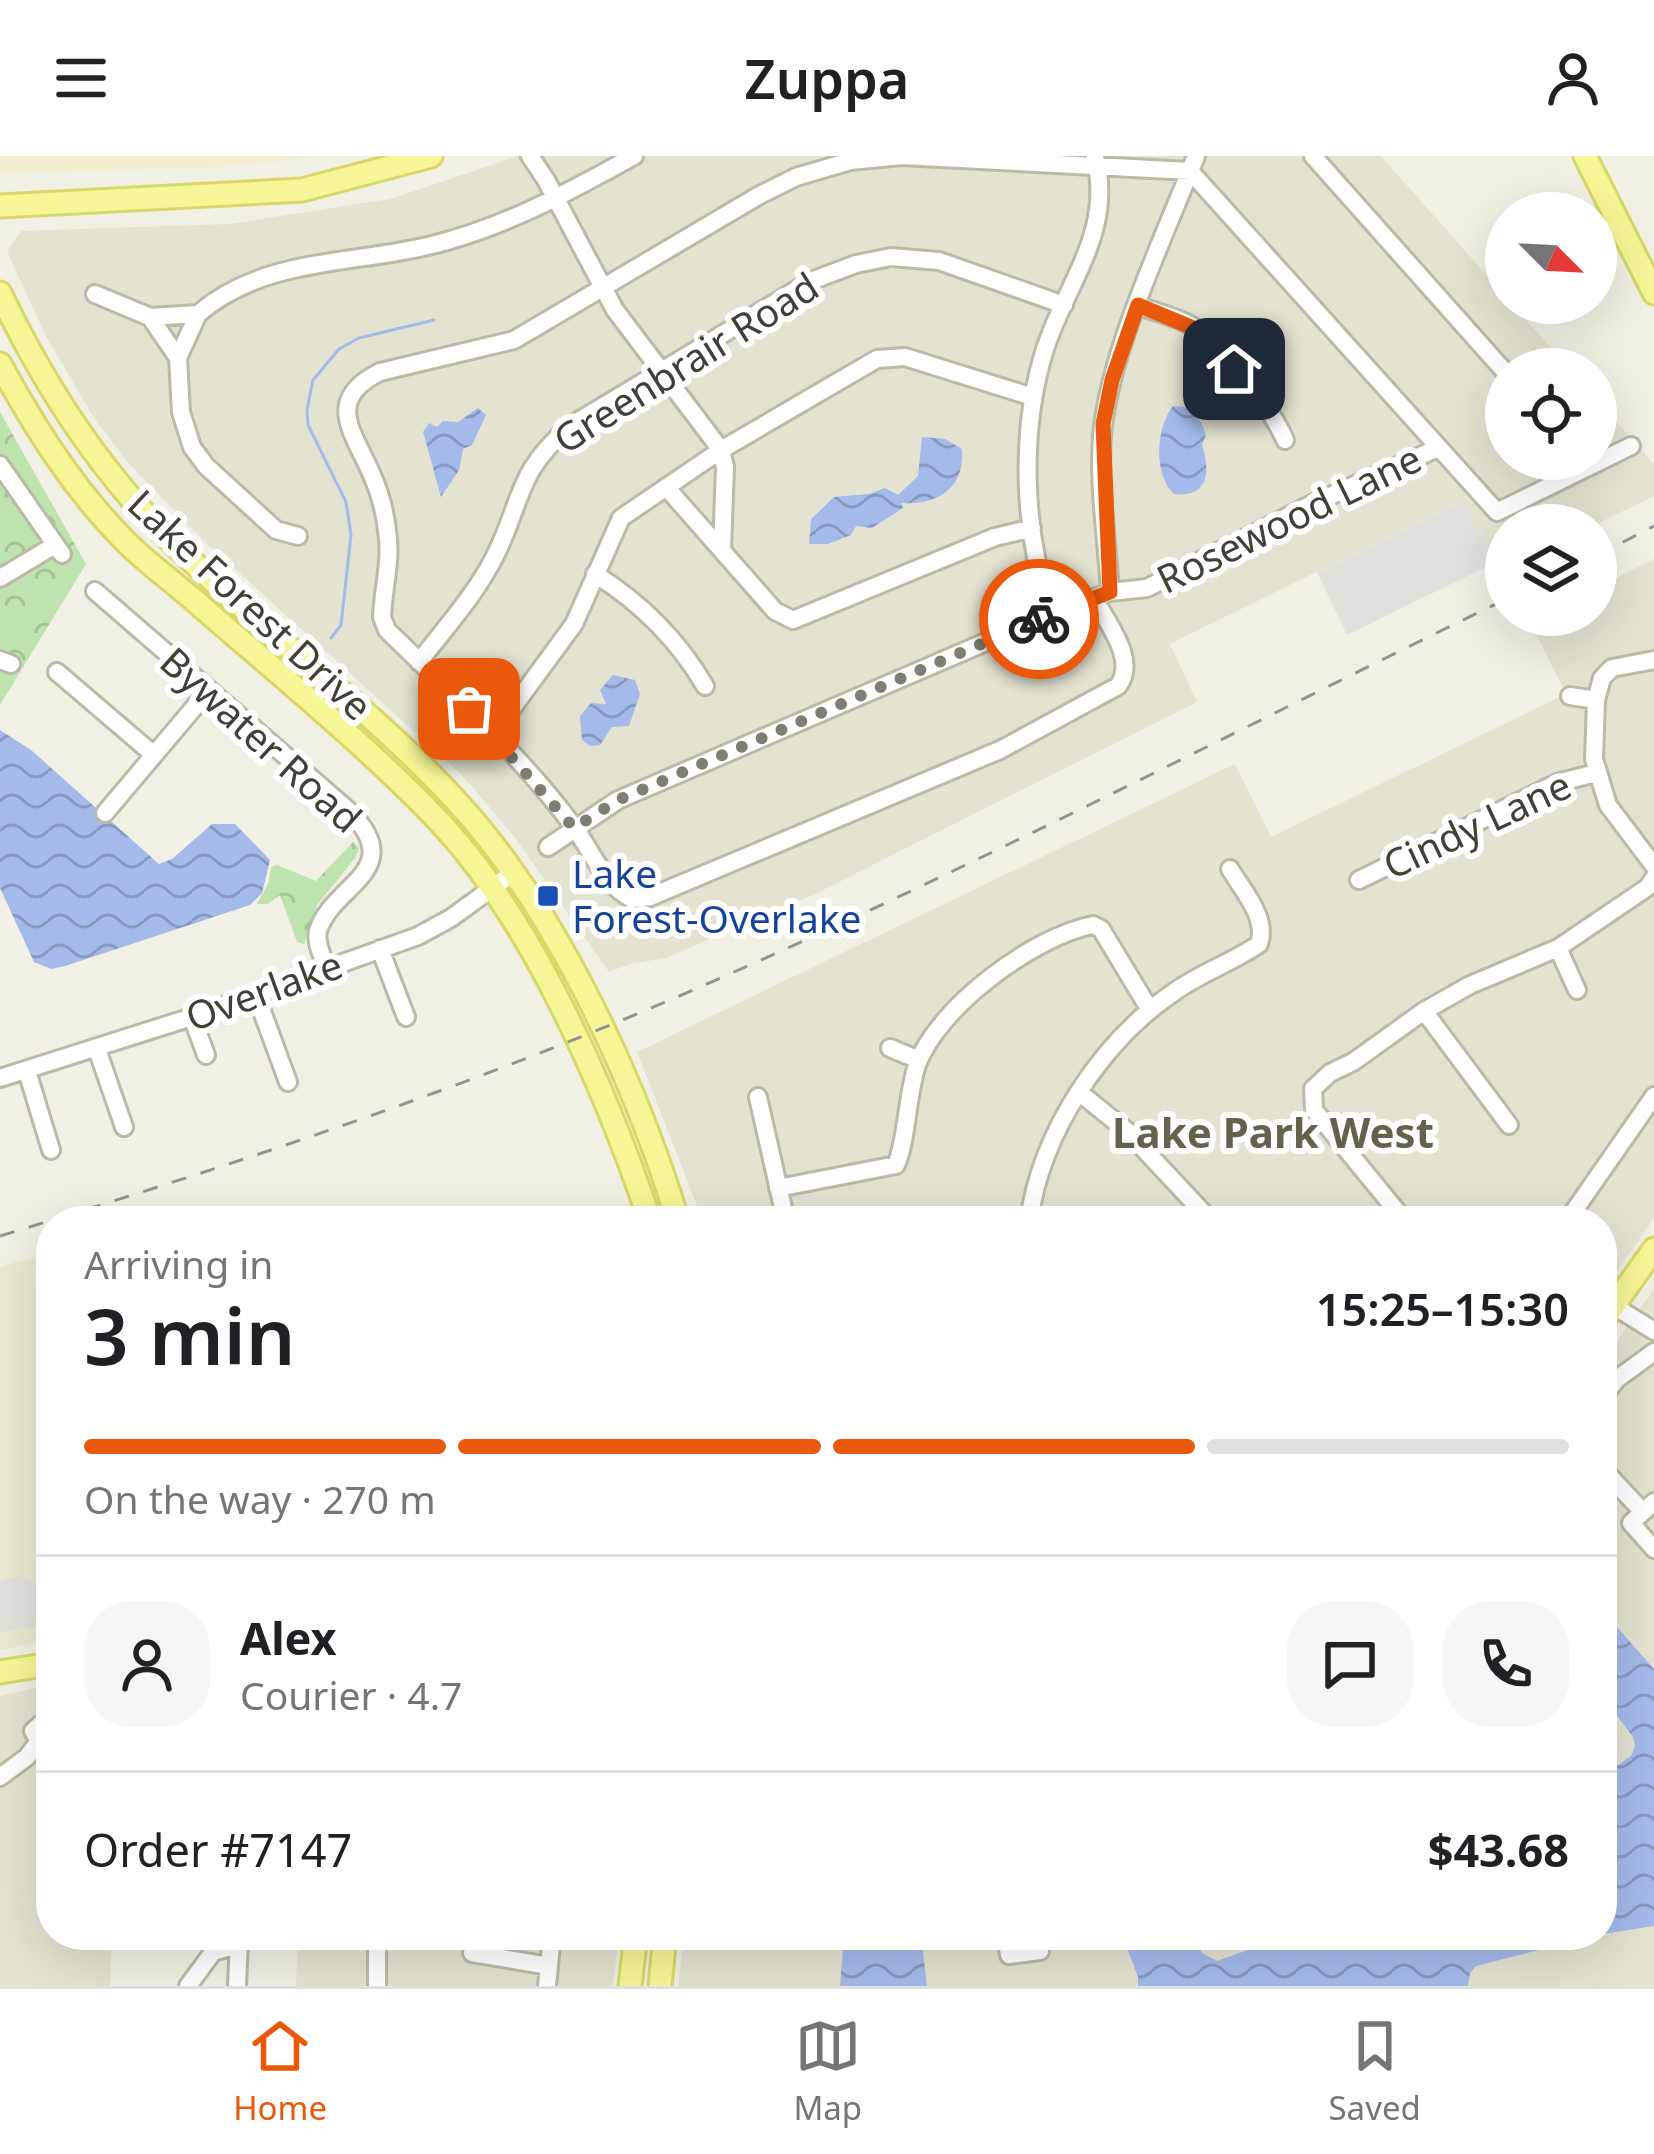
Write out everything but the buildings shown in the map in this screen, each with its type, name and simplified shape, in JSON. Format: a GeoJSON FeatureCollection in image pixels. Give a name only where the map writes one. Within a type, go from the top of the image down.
{"type":"FeatureCollection","features":[{"type":"Feature","properties":{"kind":"main road"},"geometry":{"type":"LineString","coordinates":[[0,206],[302,190],[431,156]]}},
{"type":"Feature","properties":{"kind":"main road"},"geometry":{"type":"LineString","coordinates":[[1585,156],[1654,293]]}},
{"type":"Feature","properties":{"kind":"main road","name":"Lake Forest Drive"},"geometry":{"type":"LineString","coordinates":[[0,293],[66,412],[99,460],[158,528],[382,728],[460,805],[513,873],[591,1004],[663,1170],[674,1206]]}},
{"type":"Feature","properties":{"kind":"main road","name":"Lake Forest Drive"},"geometry":{"type":"LineString","coordinates":[[0,364],[33,424],[126,542],[436,817],[492,888],[525,934],[629,1159],[645,1206]]}},
{"type":"Feature","properties":{"kind":"main road"},"geometry":{"type":"LineString","coordinates":[[1617,1301],[1654,1249]]}},
{"type":"Feature","properties":{"kind":"main road"},"geometry":{"type":"LineString","coordinates":[[0,1672],[36,1666]]}},
{"type":"Feature","properties":{"kind":"main road"},"geometry":{"type":"LineString","coordinates":[[631,1986],[635,1950]]}},
{"type":"Feature","properties":{"kind":"main road"},"geometry":{"type":"LineString","coordinates":[[659,1986],[663,1950]]}},
{"type":"Feature","properties":{"kind":"street"},"geometry":{"type":"LineString","coordinates":[[530,156],[602,287],[721,450],[725,467],[722,550]]}},
{"type":"Feature","properties":{"kind":"street"},"geometry":{"type":"LineString","coordinates":[[178,358],[198,314],[228,290],[256,277],[431,245],[511,219],[634,156]]}},
{"type":"Feature","properties":{"kind":"street"},"geometry":{"type":"LineString","coordinates":[[1193,164],[1112,380],[1103,424],[1102,595],[1125,659],[1125,677],[1118,686],[1000,750],[641,900],[616,888],[574,828],[494,733],[383,624],[388,532],[379,493],[348,426],[353,389],[380,373],[514,340],[758,196],[828,166],[902,156],[1193,164],[1497,512],[1553,480]]}},
{"type":"Feature","properties":{"kind":"street"},"geometry":{"type":"LineString","coordinates":[[1313,156],[1485,349]]}},
{"type":"Feature","properties":{"kind":"street"},"geometry":{"type":"LineString","coordinates":[[1051,614],[1037,573],[1032,528],[1033,397],[1046,348],[1100,215],[1096,161]]}},
{"type":"Feature","properties":{"kind":"street","name":"Greenbrair Road"},"geometry":{"type":"LineString","coordinates":[[419,662],[495,556],[517,493],[536,459],[570,426],[811,281],[891,256],[939,261],[1064,305]]}},
{"type":"Feature","properties":{"kind":"street"},"geometry":{"type":"LineString","coordinates":[[94,294],[150,317],[198,314]]}},
{"type":"Feature","properties":{"kind":"street"},"geometry":{"type":"LineString","coordinates":[[1138,305],[1206,336],[1277,422],[1286,440]]}},
{"type":"Feature","properties":{"kind":"street"},"geometry":{"type":"LineString","coordinates":[[150,317],[178,358],[187,434],[206,466],[276,530],[298,536]]}},
{"type":"Feature","properties":{"kind":"street"},"geometry":{"type":"LineString","coordinates":[[494,733],[574,624],[616,524],[721,450],[877,359],[919,360],[1033,397]]}},
{"type":"Feature","properties":{"kind":"street"},"geometry":{"type":"LineString","coordinates":[[1617,451],[1631,446]]}},
{"type":"Feature","properties":{"kind":"street","name":"Rosewood Lane"},"geometry":{"type":"LineString","coordinates":[[548,847],[618,800],[1051,614],[1102,595],[1147,589],[1260,529],[1438,448]]}},
{"type":"Feature","properties":{"kind":"street"},"geometry":{"type":"LineString","coordinates":[[0,465],[58,550],[0,578]]}},
{"type":"Feature","properties":{"kind":"street"},"geometry":{"type":"LineString","coordinates":[[666,488],[776,611],[793,620],[994,537],[1032,528]]}},
{"type":"Feature","properties":{"kind":"street"},"geometry":{"type":"LineString","coordinates":[[595,574],[637,601],[690,660],[705,686]]}},
{"type":"Feature","properties":{"kind":"street","name":"Bywater Road"},"geometry":{"type":"LineString","coordinates":[[95,590],[348,810],[367,832],[368,866],[317,934],[327,968]]}},
{"type":"Feature","properties":{"kind":"street"},"geometry":{"type":"LineString","coordinates":[[1654,660],[1606,672],[1596,700],[1596,773],[1618,822],[1654,866]]}},
{"type":"Feature","properties":{"kind":"street"},"geometry":{"type":"LineString","coordinates":[[57,672],[154,755]]}},
{"type":"Feature","properties":{"kind":"street"},"geometry":{"type":"LineString","coordinates":[[105,813],[208,692]]}},
{"type":"Feature","properties":{"kind":"street"},"geometry":{"type":"LineString","coordinates":[[1570,696],[1596,700]]}},
{"type":"Feature","properties":{"kind":"street","name":"Cindy Lane"},"geometry":{"type":"LineString","coordinates":[[1359,880],[1557,783],[1596,773]]}},
{"type":"Feature","properties":{"kind":"street"},"geometry":{"type":"LineString","coordinates":[[1034,1206],[1048,1151],[1080,1093],[1129,1029],[1179,988],[1258,944],[1263,933],[1260,919],[1230,869]]}},
{"type":"Feature","properties":{"kind":"street","name":"Overlake"},"geometry":{"type":"LineString","coordinates":[[0,1078],[256,995],[433,929],[513,873]]}},
{"type":"Feature","properties":{"kind":"street"},"geometry":{"type":"LineString","coordinates":[[1393,1206],[1314,1110],[1313,1090],[1330,1072],[1353,1062],[1424,1011],[1558,948],[1624,906],[1654,878]]}},
{"type":"Feature","properties":{"kind":"street"},"geometry":{"type":"LineString","coordinates":[[778,1188],[896,1165],[919,1060],[948,1016],[1013,962],[1093,925],[1105,934],[1150,1010]]}},
{"type":"Feature","properties":{"kind":"street"},"geometry":{"type":"LineString","coordinates":[[1558,948],[1577,990]]}},
{"type":"Feature","properties":{"kind":"street"},"geometry":{"type":"LineString","coordinates":[[380,950],[406,1017]]}},
{"type":"Feature","properties":{"kind":"street"},"geometry":{"type":"LineString","coordinates":[[256,995],[288,1082]]}},
{"type":"Feature","properties":{"kind":"street"},"geometry":{"type":"LineString","coordinates":[[1424,1011],[1508,1125]]}},
{"type":"Feature","properties":{"kind":"street"},"geometry":{"type":"LineString","coordinates":[[192,1017],[206,1055]]}},
{"type":"Feature","properties":{"kind":"street"},"geometry":{"type":"LineString","coordinates":[[890,1048],[919,1060]]}},
{"type":"Feature","properties":{"kind":"street"},"geometry":{"type":"LineString","coordinates":[[97,1049],[124,1126]]}},
{"type":"Feature","properties":{"kind":"street"},"geometry":{"type":"LineString","coordinates":[[27,1071],[51,1150]]}},
{"type":"Feature","properties":{"kind":"street"},"geometry":{"type":"LineString","coordinates":[[1080,1093],[1127,1131],[1195,1206]]}},
{"type":"Feature","properties":{"kind":"street"},"geometry":{"type":"LineString","coordinates":[[1577,1206],[1654,1096]]}},
{"type":"Feature","properties":{"kind":"street"},"geometry":{"type":"LineString","coordinates":[[758,1097],[782,1206]]}},
{"type":"Feature","properties":{"kind":"street"},"geometry":{"type":"LineString","coordinates":[[1617,1317],[1654,1331]]}},
{"type":"Feature","properties":{"kind":"street"},"geometry":{"type":"LineString","coordinates":[[1617,1379],[1654,1352]]}},
{"type":"Feature","properties":{"kind":"street"},"geometry":{"type":"LineString","coordinates":[[1617,1480],[1649,1507],[1631,1523],[1654,1549]]}},
{"type":"Feature","properties":{"kind":"street"},"geometry":{"type":"LineString","coordinates":[[0,1777],[36,1747]]}},
{"type":"Feature","properties":{"kind":"street"},"geometry":{"type":"LineString","coordinates":[[188,1986],[217,1950]]}},
{"type":"Feature","properties":{"kind":"street"},"geometry":{"type":"LineString","coordinates":[[237,1986],[239,1950]]}},
{"type":"Feature","properties":{"kind":"street"},"geometry":{"type":"LineString","coordinates":[[377,1950],[377,1986]]}},
{"type":"Feature","properties":{"kind":"street"},"geometry":{"type":"LineString","coordinates":[[547,1986],[551,1950]]}},
{"type":"Feature","properties":{"kind":"street"},"geometry":{"type":"LineString","coordinates":[[1008,1950],[1009,1955],[1040,1950]]}},
{"type":"Feature","properties":{"kind":"street"},"geometry":{"type":"LineString","coordinates":[[472,1953],[549,1966]]}},
{"type":"Feature","properties":{"kind":"shaded area"},"geometry":{"type":"Polygon","coordinates":[[[0,156],[321,156],[222,167],[0,173],[0,156]]]}},
{"type":"Feature","properties":{"kind":"shaded area"},"geometry":{"type":"Polygon","coordinates":[[[518,156],[1381,156],[1485,273],[1485,324],[1530,324],[1551,348],[1485,348],[1485,480],[1617,480],[1617,423],[1654,464],[1654,496],[1617,514],[1617,504],[1485,504],[1485,546],[1462,500],[1170,644],[1197,702],[811,896],[666,958],[609,972],[513,835],[463,776],[204,541],[127,462],[94,418],[47,338],[7,252],[21,231],[230,224],[390,199],[518,156]]]}},
{"type":"Feature","properties":{"kind":"shaded area"},"geometry":{"type":"Polygon","coordinates":[[[1463,500],[1485,545],[1485,567],[1347,635],[1317,572],[1463,500]]]}},
{"type":"Feature","properties":{"kind":"shaded area"},"geometry":{"type":"Polygon","coordinates":[[[1654,559],[1654,1218],[1617,1271],[1617,1206],[697,1206],[637,1052],[1235,764],[1271,837],[1566,694],[1537,636],[1617,636],[1617,578],[1654,559]]]}},
{"type":"Feature","properties":{"kind":"shaded area"},"geometry":{"type":"Polygon","coordinates":[[[36,1257],[36,1643],[0,1650],[0,1267],[36,1257]]]}},
{"type":"Feature","properties":{"kind":"shaded area"},"geometry":{"type":"Polygon","coordinates":[[[1654,1289],[1654,1986],[678,1986],[682,1950],[1617,1950],[1617,1341],[1654,1289]]]}},
{"type":"Feature","properties":{"kind":"shaded area"},"geometry":{"type":"Polygon","coordinates":[[[20,1576],[36,1583],[36,1626],[0,1632],[0,1580],[20,1576]]]}},
{"type":"Feature","properties":{"kind":"shaded area"},"geometry":{"type":"Polygon","coordinates":[[[36,1688],[36,1950],[111,1950],[110,1986],[0,1986],[0,1696],[36,1688]]]}},
{"type":"Feature","properties":{"kind":"shaded area"},"geometry":{"type":"Polygon","coordinates":[[[297,1950],[617,1950],[613,1986],[296,1986],[297,1950]]]}},
{"type":"Feature","properties":{"kind":"green space"},"geometry":{"type":"Polygon","coordinates":[[[0,412],[86,564],[0,705],[0,412]]]}},
{"type":"Feature","properties":{"kind":"green space"},"geometry":{"type":"Polygon","coordinates":[[[353,842],[359,848],[355,858],[317,905],[304,944],[297,942],[280,895],[268,904],[257,904],[271,867],[277,865],[316,881],[353,842]]]}},
{"type":"Feature","properties":{"kind":"water"},"geometry":{"type":"Polygon","coordinates":[[[1173,406],[1195,414],[1206,435],[1202,445],[1205,480],[1195,492],[1186,494],[1174,494],[1160,463],[1163,426],[1173,406]]]}},
{"type":"Feature","properties":{"kind":"water"},"geometry":{"type":"Polygon","coordinates":[[[478,408],[486,415],[472,445],[463,449],[459,470],[441,497],[423,432],[429,423],[437,427],[443,421],[458,422],[478,408]]]}},
{"type":"Feature","properties":{"kind":"water"},"geometry":{"type":"Polygon","coordinates":[[[922,437],[945,439],[962,449],[959,474],[947,491],[927,501],[901,503],[903,508],[872,528],[856,526],[851,535],[828,544],[809,544],[811,519],[834,497],[885,488],[898,495],[918,476],[922,437]]]}},
{"type":"Feature","properties":{"kind":"water"},"geometry":{"type":"Polygon","coordinates":[[[613,675],[635,680],[640,694],[629,726],[612,727],[600,745],[590,746],[582,740],[580,716],[591,703],[606,704],[600,690],[613,675]]]}},
{"type":"Feature","properties":{"kind":"water"},"geometry":{"type":"Polygon","coordinates":[[[0,730],[31,750],[159,864],[172,859],[212,824],[235,824],[270,860],[262,893],[250,905],[65,966],[51,969],[34,962],[0,888],[0,730]]]}},
{"type":"Feature","properties":{"kind":"water"},"geometry":{"type":"Polygon","coordinates":[[[1617,1627],[1654,1669],[1654,1926],[1617,1932],[1617,1766],[1631,1756],[1633,1737],[1617,1716],[1617,1627]]]}},
{"type":"Feature","properties":{"kind":"water"},"geometry":{"type":"Polygon","coordinates":[[[843,1950],[923,1950],[927,1986],[840,1986],[843,1950]]]}},
{"type":"Feature","properties":{"kind":"water"},"geometry":{"type":"Polygon","coordinates":[[[1128,1950],[1201,1950],[1217,1961],[1247,1950],[1539,1950],[1476,1966],[1468,1986],[1138,1986],[1128,1950]]]}},
{"type":"Feature","properties":{"kind":"waterway"},"geometry":{"type":"LineString","coordinates":[[331,638],[341,625],[351,535],[346,502],[308,425],[313,380],[339,349],[359,338],[434,320]]}},
{"type":"Feature","properties":{"kind":"railway"},"geometry":{"type":"LineString","coordinates":[[1617,545],[1654,526]]}},
{"type":"Feature","properties":{"kind":"railway"},"geometry":{"type":"LineString","coordinates":[[96,1206],[325,1132],[644,1011],[970,863],[1485,609]]}},
{"type":"Feature","properties":{"kind":"railway"},"geometry":{"type":"LineString","coordinates":[[0,1236],[36,1225]]}},
{"type":"Feature","properties":{"kind":"way so far"},"geometry":{"type":"LineString","coordinates":[[469,709],[574,828],[618,800],[1039,619]]}},
{"type":"Feature","properties":{"kind":"place","name":"Lake Forest-Overlake"},"geometry":{"type":"Point","coordinates":[548,896]}},
{"type":"Feature","properties":{"kind":"district","name":"Lake Park West"},"geometry":{"type":"Point","coordinates":[1273,1133]}},
{"type":"Feature","properties":{"kind":"route"},"geometry":{"type":"LineString","coordinates":[[1039,619],[1110,592],[1103,424],[1112,380],[1138,305],[1198,330],[1234,369]]}}]}
